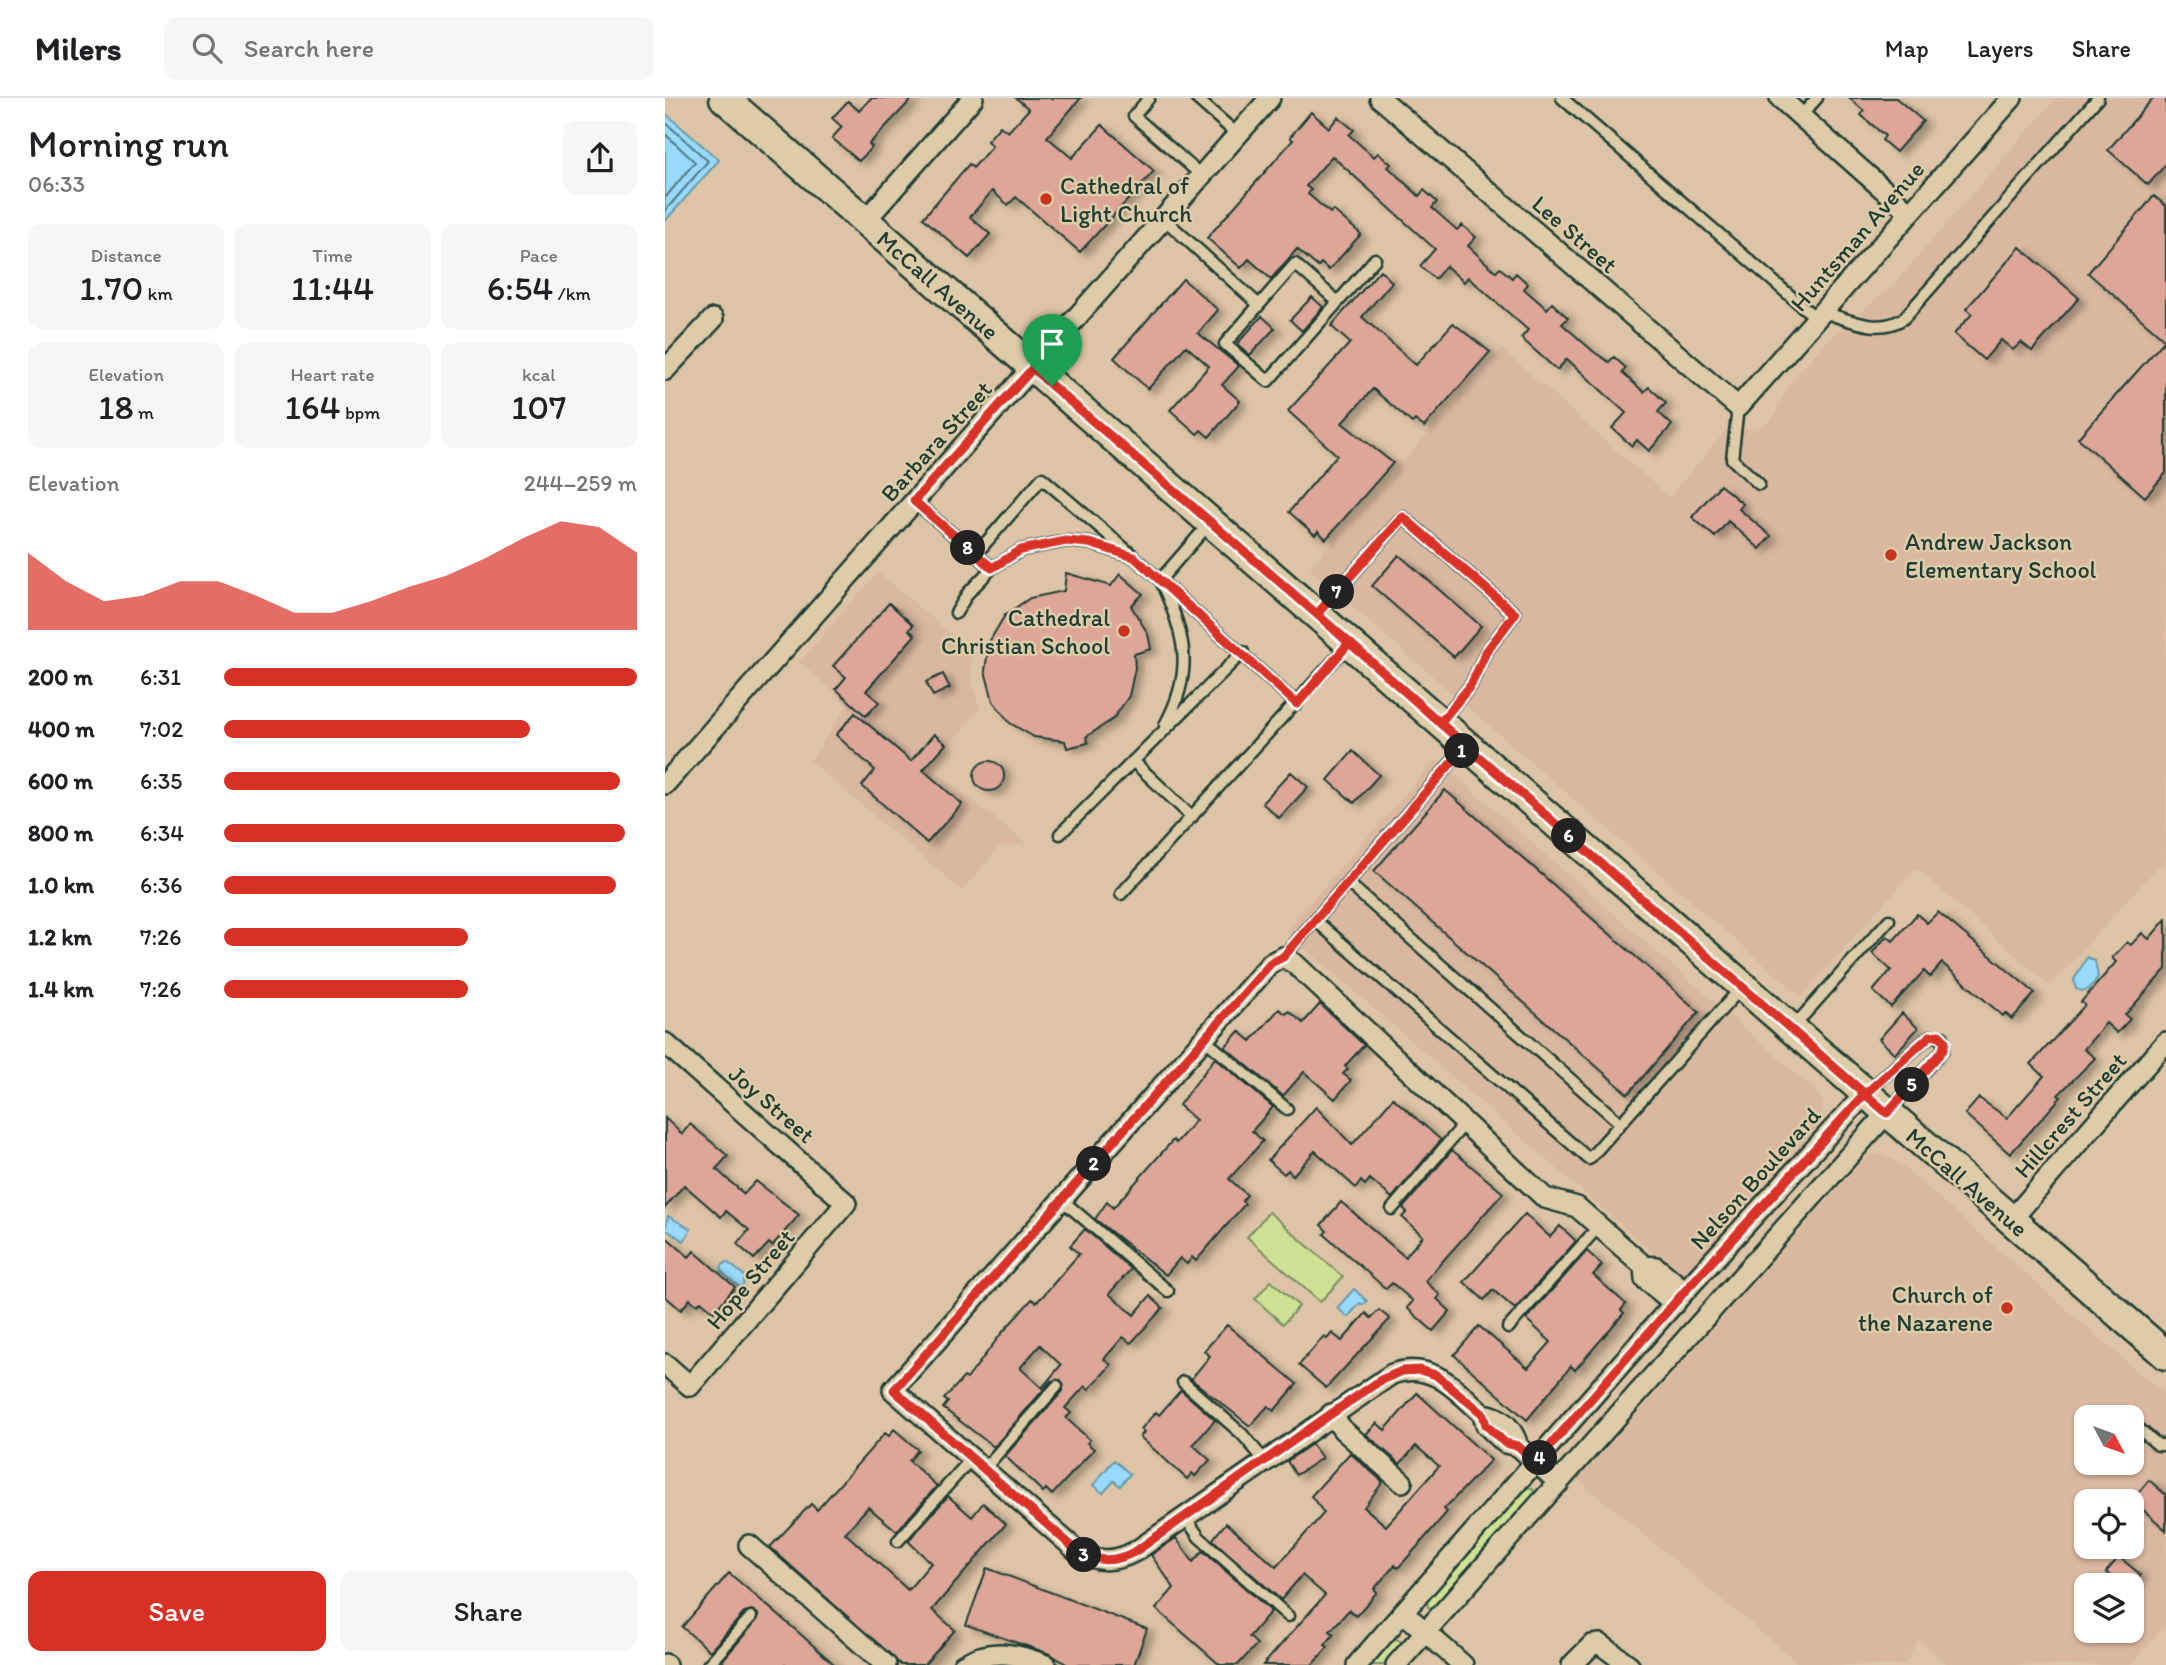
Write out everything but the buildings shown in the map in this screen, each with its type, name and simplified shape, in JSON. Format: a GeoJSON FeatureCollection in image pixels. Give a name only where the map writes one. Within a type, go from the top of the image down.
{"type":"FeatureCollection","features":[{"type":"Feature","properties":{"kind":"main road","name":"McCall Avenue"},"geometry":{"type":"LineString","coordinates":[[724,98],[2166,1355]]}},
{"type":"Feature","properties":{"kind":"street"},"geometry":{"type":"LineString","coordinates":[[865,221],[973,98]]}},
{"type":"Feature","properties":{"kind":"street","name":"Barbara Street"},"geometry":{"type":"LineString","coordinates":[[665,784],[1270,98]]}},
{"type":"Feature","properties":{"kind":"street","name":"Lee Street"},"geometry":{"type":"LineString","coordinates":[[1380,98],[1738,407]]}},
{"type":"Feature","properties":{"kind":"street"},"geometry":{"type":"LineString","coordinates":[[1780,98],[1910,212]]}},
{"type":"Feature","properties":{"kind":"street","name":"Huntsman Avenue"},"geometry":{"type":"LineString","coordinates":[[1738,407],[2012,98]]}},
{"type":"Feature","properties":{"kind":"street"},"geometry":{"type":"LineString","coordinates":[[665,370],[713,319]]}},
{"type":"Feature","properties":{"kind":"street"},"geometry":{"type":"LineString","coordinates":[[1559,1483],[1518,1446],[1514,1432],[1495,1415],[1483,1414],[1442,1379],[1420,1370],[1392,1374],[1124,1558],[1113,1561],[1093,1559],[1075,1549],[894,1390],[1271,963],[1283,957],[1295,964],[1545,1198],[1577,1207],[1644,1266],[1656,1267],[1681,1297],[1705,1317]]}},
{"type":"Feature","properties":{"kind":"street","name":"Hillcrest Street"},"geometry":{"type":"LineString","coordinates":[[2011,1220],[2166,1042]]}},
{"type":"Feature","properties":{"kind":"street","name":"Joy Street"},"geometry":{"type":"LineString","coordinates":[[665,1043],[846,1203]]}},
{"type":"Feature","properties":{"kind":"street","name":"Nelson Boulevard"},"geometry":{"type":"LineString","coordinates":[[1357,1665],[1681,1297],[1865,1094]]}},
{"type":"Feature","properties":{"kind":"street"},"geometry":{"type":"LineString","coordinates":[[1396,1665],[1887,1113]]}},
{"type":"Feature","properties":{"kind":"street","name":"Hope Street"},"geometry":{"type":"LineString","coordinates":[[665,1363],[690,1386],[846,1203]]}},
{"type":"Feature","properties":{"kind":"street"},"geometry":{"type":"LineString","coordinates":[[1331,1414],[1343,1430],[1402,1482]]}},
{"type":"Feature","properties":{"kind":"street"},"geometry":{"type":"LineString","coordinates":[[749,1545],[886,1665]]}},
{"type":"Feature","properties":{"kind":"street"},"geometry":{"type":"LineString","coordinates":[[1404,1613],[1463,1665]]}},
{"type":"Feature","properties":{"kind":"street"},"geometry":{"type":"LineString","coordinates":[[1572,1665],[1593,1645],[1607,1647],[1629,1665]]}},
{"type":"Feature","properties":{"kind":"street"},"geometry":{"type":"LineString","coordinates":[[964,1665],[976,1658],[996,1653],[1021,1656],[1046,1665]]}},
{"type":"Feature","properties":{"kind":"lane"},"geometry":{"type":"LineString","coordinates":[[1149,98],[1134,116],[1202,176]]}},
{"type":"Feature","properties":{"kind":"lane"},"geometry":{"type":"LineString","coordinates":[[1196,98],[1238,135]]}},
{"type":"Feature","properties":{"kind":"lane"},"geometry":{"type":"LineString","coordinates":[[1562,98],[1820,316],[1875,327],[1887,327],[1904,318],[2098,98]]}},
{"type":"Feature","properties":{"kind":"lane"},"geometry":{"type":"LineString","coordinates":[[1801,116],[1817,98]]}},
{"type":"Feature","properties":{"kind":"lane"},"geometry":{"type":"LineString","coordinates":[[1164,219],[1259,305]]}},
{"type":"Feature","properties":{"kind":"lane"},"geometry":{"type":"LineString","coordinates":[[1338,302],[1295,264],[1225,344],[1268,381],[1338,302],[1375,259]]}},
{"type":"Feature","properties":{"kind":"lane"},"geometry":{"type":"LineString","coordinates":[[1738,407],[1732,458],[1759,484]]}},
{"type":"Feature","properties":{"kind":"lane"},"geometry":{"type":"LineString","coordinates":[[976,554],[1042,478],[1243,652],[1297,704]]}},
{"type":"Feature","properties":{"kind":"lane"},"geometry":{"type":"LineString","coordinates":[[914,501],[992,568]]}},
{"type":"Feature","properties":{"kind":"lane"},"geometry":{"type":"LineString","coordinates":[[1317,614],[1403,517],[1515,614],[1486,652],[1471,685],[1440,723]]}},
{"type":"Feature","properties":{"kind":"lane"},"geometry":{"type":"LineString","coordinates":[[1160,580],[1211,522]]}},
{"type":"Feature","properties":{"kind":"lane"},"geometry":{"type":"LineString","coordinates":[[956,614],[968,593],[992,568],[1021,550],[1066,541],[1089,543],[1134,557]]}},
{"type":"Feature","properties":{"kind":"lane"},"geometry":{"type":"LineString","coordinates":[[1151,744],[1176,705],[1185,659],[1175,613],[1160,580]]}},
{"type":"Feature","properties":{"kind":"lane"},"geometry":{"type":"LineString","coordinates":[[1121,894],[1297,704],[1349,643]]}},
{"type":"Feature","properties":{"kind":"lane"},"geometry":{"type":"LineString","coordinates":[[1060,834],[1243,652]]}},
{"type":"Feature","properties":{"kind":"lane"},"geometry":{"type":"LineString","coordinates":[[1283,957],[1466,746]]}},
{"type":"Feature","properties":{"kind":"lane"},"geometry":{"type":"LineString","coordinates":[[1133,761],[1192,817]]}},
{"type":"Feature","properties":{"kind":"lane"},"geometry":{"type":"LineString","coordinates":[[1348,883],[1620,1123]]}},
{"type":"Feature","properties":{"kind":"lane"},"geometry":{"type":"LineString","coordinates":[[1315,920],[1589,1159],[1743,986]]}},
{"type":"Feature","properties":{"kind":"lane"},"geometry":{"type":"LineString","coordinates":[[1791,1029],[1889,920]]}},
{"type":"Feature","properties":{"kind":"lane"},"geometry":{"type":"LineString","coordinates":[[1865,1094],[1930,1036],[1943,1037],[1943,1050],[1887,1113]]}},
{"type":"Feature","properties":{"kind":"lane"},"geometry":{"type":"LineString","coordinates":[[1204,1039],[1287,1110]]}},
{"type":"Feature","properties":{"kind":"lane"},"geometry":{"type":"LineString","coordinates":[[1392,1209],[1465,1123]]}},
{"type":"Feature","properties":{"kind":"lane"},"geometry":{"type":"LineString","coordinates":[[1062,1200],[1168,1291]]}},
{"type":"Feature","properties":{"kind":"lane"},"geometry":{"type":"LineString","coordinates":[[1508,1328],[1599,1226]]}},
{"type":"Feature","properties":{"kind":"lane"},"geometry":{"type":"LineString","coordinates":[[1183,1382],[1242,1434],[1265,1461]]}},
{"type":"Feature","properties":{"kind":"lane"},"geometry":{"type":"LineString","coordinates":[[898,1541],[1057,1386]]}},
{"type":"Feature","properties":{"kind":"lane"},"geometry":{"type":"LineString","coordinates":[[2144,1433],[2158,1445],[2166,1445]]}},
{"type":"Feature","properties":{"kind":"lane"},"geometry":{"type":"LineString","coordinates":[[1185,1517],[1199,1536],[1288,1616]]}},
{"type":"Feature","properties":{"kind":"lane"},"geometry":{"type":"LineString","coordinates":[[708,1665],[751,1617]]}},
{"type":"Feature","properties":{"kind":"shaded area","name":"Andrew Jackson Elementary School"},"geometry":{"type":"Polygon","coordinates":[[[2056,98],[2166,98],[2166,858],[2050,986],[1916,868],[1801,997],[1309,569],[1502,349],[1669,497],[1729,427],[1754,430],[1772,420],[1789,384],[1825,343],[1894,284],[2056,98]]]}},
{"type":"Feature","properties":{"kind":"shaded area"},"geometry":{"type":"Polygon","coordinates":[[[878,572],[972,652],[971,677],[980,709],[931,767],[1027,844],[999,847],[962,891],[810,761],[848,705],[799,662],[878,572]]]}},
{"type":"Feature","properties":{"kind":"shaded area"},"geometry":{"type":"Polygon","coordinates":[[[1436,759],[1815,1090],[1823,1101],[1823,1115],[1816,1129],[1683,1279],[1285,931],[1436,759]]]}},
{"type":"Feature","properties":{"kind":"shaded area"},"geometry":{"type":"Polygon","coordinates":[[[1882,1154],[1895,1160],[2166,1396],[2166,1625],[2130,1665],[1948,1665],[1919,1640],[1904,1665],[1800,1665],[1578,1480],[1860,1163],[1871,1155],[1882,1154]]]}},
{"type":"Feature","properties":{"kind":"green space"},"geometry":{"type":"Polygon","coordinates":[[[1269,1212],[1343,1277],[1320,1302],[1247,1237],[1269,1212]]]}},
{"type":"Feature","properties":{"kind":"green space"},"geometry":{"type":"Polygon","coordinates":[[[1271,1281],[1299,1306],[1283,1324],[1255,1299],[1271,1281]]]}},
{"type":"Feature","properties":{"kind":"green space"},"geometry":{"type":"Polygon","coordinates":[[[1527,1487],[1533,1489],[1534,1497],[1434,1609],[1428,1607],[1427,1599],[1527,1487]]]}},
{"type":"Feature","properties":{"kind":"green space"},"geometry":{"type":"Polygon","coordinates":[[[1395,1638],[1401,1642],[1401,1647],[1385,1665],[1368,1665],[1395,1638]]]}},
{"type":"Feature","properties":{"kind":"water"},"geometry":{"type":"Polygon","coordinates":[[[665,113],[719,160],[665,221],[665,113]]]}},
{"type":"Feature","properties":{"kind":"water"},"geometry":{"type":"Polygon","coordinates":[[[2087,957],[2095,961],[2098,977],[2089,989],[2082,991],[2076,989],[2074,980],[2087,957]]]}},
{"type":"Feature","properties":{"kind":"water"},"geometry":{"type":"Polygon","coordinates":[[[668,1216],[691,1229],[684,1241],[665,1229],[668,1216]]]}},
{"type":"Feature","properties":{"kind":"water"},"geometry":{"type":"Polygon","coordinates":[[[727,1262],[745,1276],[743,1286],[738,1286],[721,1271],[722,1265],[727,1262]]]}},
{"type":"Feature","properties":{"kind":"water"},"geometry":{"type":"Polygon","coordinates":[[[1354,1289],[1367,1301],[1363,1305],[1360,1303],[1348,1317],[1337,1308],[1354,1289]]]}},
{"type":"Feature","properties":{"kind":"water"},"geometry":{"type":"Polygon","coordinates":[[[1114,1460],[1130,1474],[1120,1486],[1114,1481],[1103,1493],[1093,1485],[1114,1460]]]}},
{"type":"Feature","properties":{"kind":"place","name":"Cathedral of Light Church"},"geometry":{"type":"Point","coordinates":[1046,199]}},
{"type":"Feature","properties":{"kind":"place","name":"Andrew Jackson Elementary School"},"geometry":{"type":"Point","coordinates":[1891,555]}},
{"type":"Feature","properties":{"kind":"place","name":"Cathedral Christian School"},"geometry":{"type":"Point","coordinates":[1124,631]}},
{"type":"Feature","properties":{"kind":"place","name":"Church of the Nazarene"},"geometry":{"type":"Point","coordinates":[2007,1308]}},
{"type":"Feature","properties":{"kind":"route"},"geometry":{"type":"LineString","coordinates":[[1052,386],[1033,368],[914,501],[992,568],[1021,550],[1066,541],[1089,543],[1134,557],[1243,652],[1297,704],[1349,643],[1317,614],[1403,517],[1515,614],[1486,652],[1471,685],[1465,693],[1440,723],[1466,746],[1743,986],[1865,1094],[1930,1036],[1939,1035],[1945,1041],[1943,1050],[1887,1113],[1865,1094],[1685,1291],[1536,1462],[1518,1446],[1505,1443],[1486,1425],[1483,1414],[1436,1375],[1420,1370],[1402,1371],[1381,1380],[1136,1551],[1124,1558],[1103,1561],[1083,1555],[1075,1549],[894,1390],[1271,963],[1283,957],[1466,746],[1317,614],[1052,386]]}}]}
